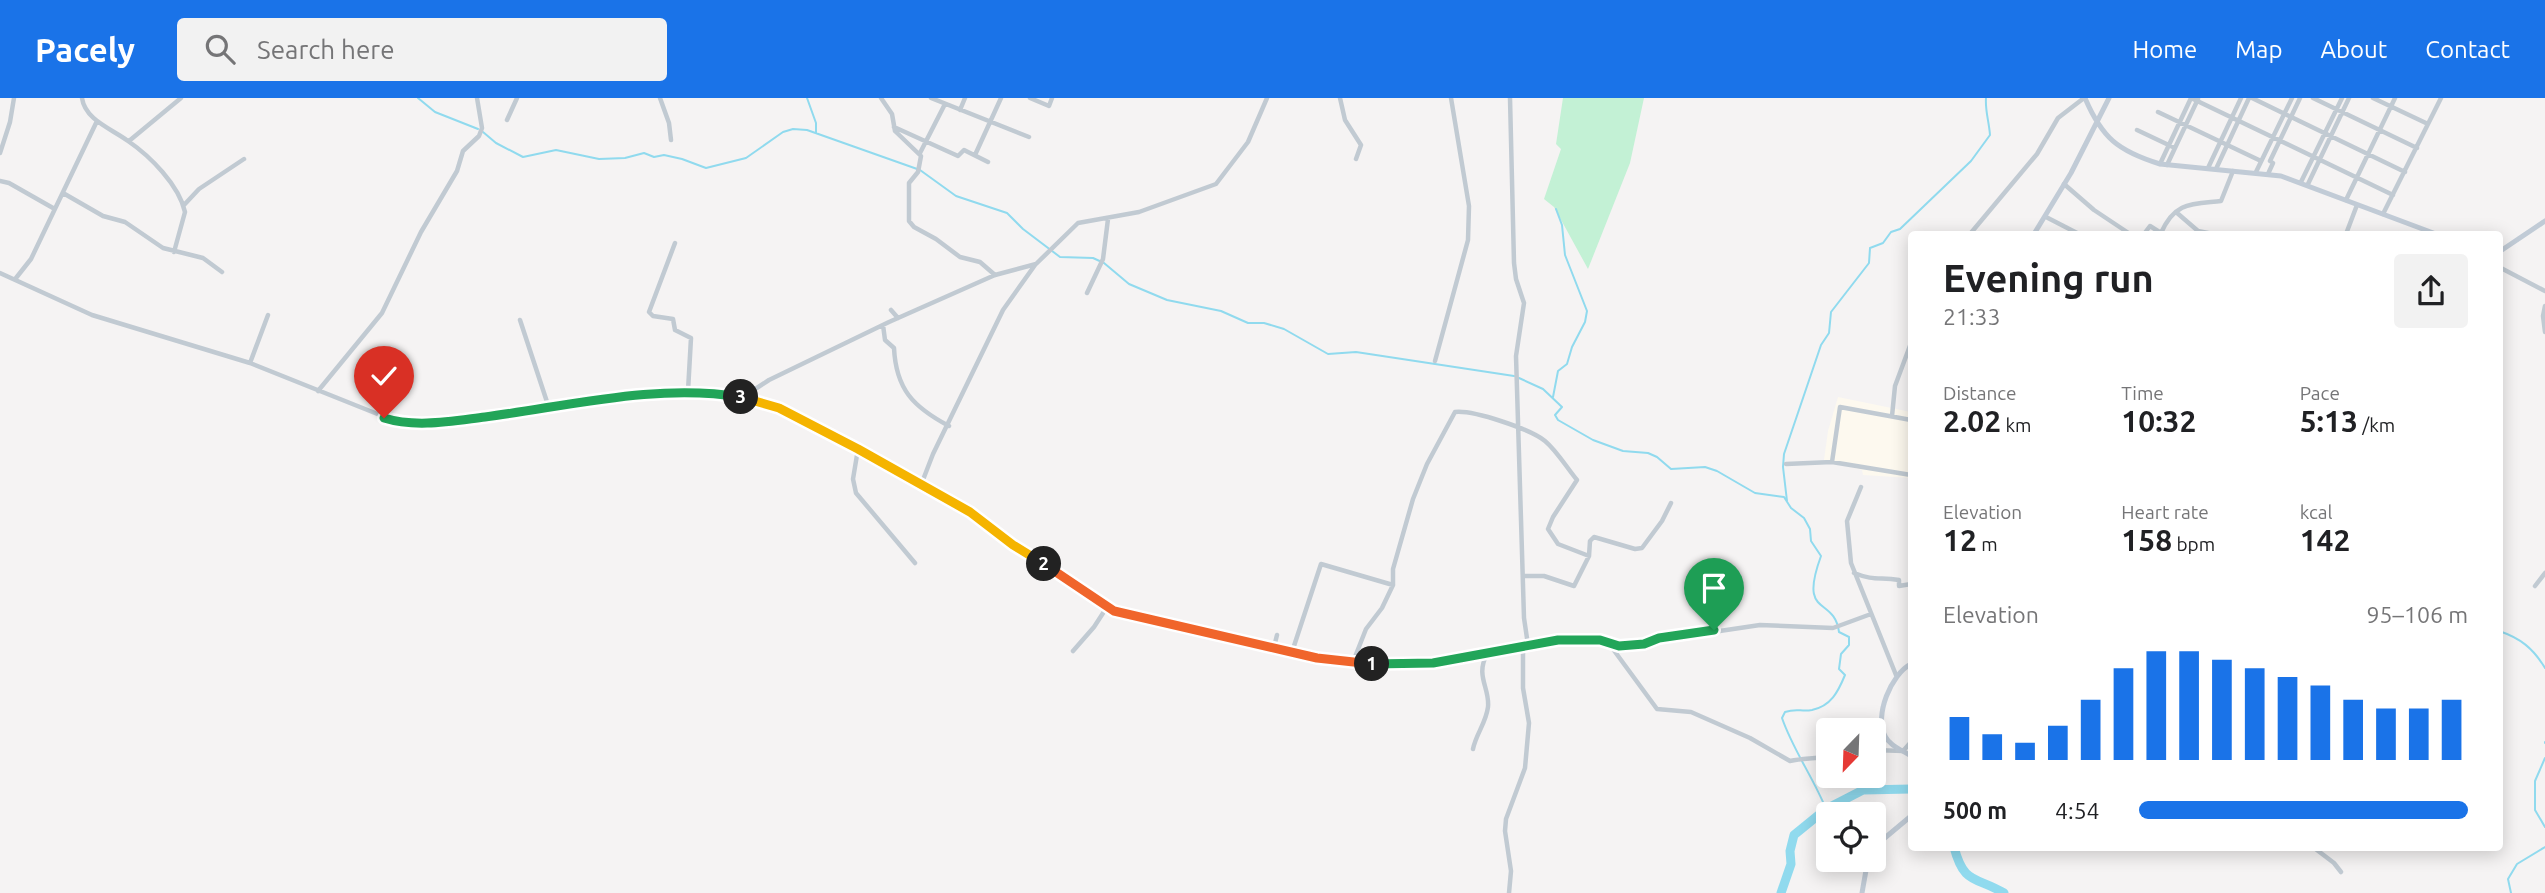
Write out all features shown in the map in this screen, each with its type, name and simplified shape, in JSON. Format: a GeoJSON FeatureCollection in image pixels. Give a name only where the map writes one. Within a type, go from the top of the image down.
{"type":"FeatureCollection","features":[{"type":"Feature","properties":{"kind":"street"},"geometry":{"type":"LineString","coordinates":[[0,153],[14,98]]}},
{"type":"Feature","properties":{"kind":"street"},"geometry":{"type":"LineString","coordinates":[[82,98],[87,112],[129,141],[151,161],[184,205],[185,212],[174,252]]}},
{"type":"Feature","properties":{"kind":"street"},"geometry":{"type":"LineString","coordinates":[[129,141],[181,98]]}},
{"type":"Feature","properties":{"kind":"street"},"geometry":{"type":"LineString","coordinates":[[318,391],[382,313],[421,232],[457,171],[463,151],[481,130],[477,98]]}},
{"type":"Feature","properties":{"kind":"street"},"geometry":{"type":"LineString","coordinates":[[507,120],[517,98]]}},
{"type":"Feature","properties":{"kind":"street"},"geometry":{"type":"LineString","coordinates":[[660,98],[669,123],[671,140]]}},
{"type":"Feature","properties":{"kind":"street"},"geometry":{"type":"LineString","coordinates":[[881,98],[892,114],[895,131],[920,153]]}},
{"type":"Feature","properties":{"kind":"street"},"geometry":{"type":"LineString","coordinates":[[932,98],[1029,137]]}},
{"type":"Feature","properties":{"kind":"street"},"geometry":{"type":"LineString","coordinates":[[960,110],[965,98]]}},
{"type":"Feature","properties":{"kind":"street"},"geometry":{"type":"LineString","coordinates":[[975,155],[1001,98]]}},
{"type":"Feature","properties":{"kind":"street"},"geometry":{"type":"LineString","coordinates":[[1030,98],[1049,106],[1052,98]]}},
{"type":"Feature","properties":{"kind":"street"},"geometry":{"type":"LineString","coordinates":[[921,485],[933,454],[1003,310],[1048,249],[1078,223],[1108,219],[1158,206],[1216,184],[1248,142],[1267,98]]}},
{"type":"Feature","properties":{"kind":"street"},"geometry":{"type":"LineString","coordinates":[[1340,98],[1345,120],[1361,145],[1356,159]]}},
{"type":"Feature","properties":{"kind":"street"},"geometry":{"type":"LineString","coordinates":[[1435,361],[1468,240],[1469,206],[1451,98]]}},
{"type":"Feature","properties":{"kind":"street"},"geometry":{"type":"LineString","coordinates":[[1509,893],[1511,871],[1504,831],[1525,768],[1529,723],[1523,688],[1525,645],[1516,356],[1524,303],[1514,263],[1510,98]]}},
{"type":"Feature","properties":{"kind":"street"},"geometry":{"type":"LineString","coordinates":[[1972,231],[2036,154],[2058,118],[2084,98],[2097,125],[2133,155],[2163,164],[2256,172],[2301,182],[2428,231]]}},
{"type":"Feature","properties":{"kind":"street"},"geometry":{"type":"LineString","coordinates":[[2036,231],[2097,125],[2109,98]]}},
{"type":"Feature","properties":{"kind":"street"},"geometry":{"type":"LineString","coordinates":[[2208,168],[2241,98]]}},
{"type":"Feature","properties":{"kind":"street"},"geometry":{"type":"LineString","coordinates":[[2216,169],[2251,98],[2405,172]]}},
{"type":"Feature","properties":{"kind":"street"},"geometry":{"type":"LineString","coordinates":[[2256,172],[2292,98]]}},
{"type":"Feature","properties":{"kind":"street"},"geometry":{"type":"LineString","coordinates":[[2268,174],[2273,163],[2270,160],[2300,98]]}},
{"type":"Feature","properties":{"kind":"street"},"geometry":{"type":"LineString","coordinates":[[2313,98],[2417,148]]}},
{"type":"Feature","properties":{"kind":"street"},"geometry":{"type":"LineString","coordinates":[[2301,182],[2342,98]]}},
{"type":"Feature","properties":{"kind":"street"},"geometry":{"type":"LineString","coordinates":[[2308,184],[2349,98]]}},
{"type":"Feature","properties":{"kind":"street"},"geometry":{"type":"LineString","coordinates":[[2373,98],[2428,124]]}},
{"type":"Feature","properties":{"kind":"street"},"geometry":{"type":"LineString","coordinates":[[2346,200],[2395,98]]}},
{"type":"Feature","properties":{"kind":"street"},"geometry":{"type":"LineString","coordinates":[[2163,164],[2168,145],[2194,99]]}},
{"type":"Feature","properties":{"kind":"street"},"geometry":{"type":"LineString","coordinates":[[2163,164],[2175,148],[2186,125],[2194,99]]}},
{"type":"Feature","properties":{"kind":"street"},"geometry":{"type":"LineString","coordinates":[[2194,99],[2393,195]]}},
{"type":"Feature","properties":{"kind":"street"},"geometry":{"type":"LineString","coordinates":[[2383,214],[2417,148],[2438,99]]}},
{"type":"Feature","properties":{"kind":"street"},"geometry":{"type":"LineString","coordinates":[[945,104],[924,143],[918,170],[909,183],[909,221],[960,257],[980,262],[995,275]]}},
{"type":"Feature","properties":{"kind":"street"},"geometry":{"type":"LineString","coordinates":[[2158,112],[2262,161]]}},
{"type":"Feature","properties":{"kind":"street"},"geometry":{"type":"LineString","coordinates":[[16,278],[31,259],[53,208],[63,193],[97,121]]}},
{"type":"Feature","properties":{"kind":"street"},"geometry":{"type":"LineString","coordinates":[[894,126],[924,143],[958,156],[964,150],[988,162]]}},
{"type":"Feature","properties":{"kind":"street"},"geometry":{"type":"LineString","coordinates":[[2137,130],[2175,148]]}},
{"type":"Feature","properties":{"kind":"street"},"geometry":{"type":"LineString","coordinates":[[184,205],[207,183],[244,159]]}},
{"type":"Feature","properties":{"kind":"street"},"geometry":{"type":"LineString","coordinates":[[2162,231],[2176,212],[2195,201],[2221,201],[2233,170]]}},
{"type":"Feature","properties":{"kind":"street"},"geometry":{"type":"LineString","coordinates":[[0,181],[9,183],[53,208]]}},
{"type":"Feature","properties":{"kind":"street"},"geometry":{"type":"LineString","coordinates":[[2064,184],[2094,210],[2126,231]]}},
{"type":"Feature","properties":{"kind":"street"},"geometry":{"type":"LineString","coordinates":[[63,193],[103,216],[125,222],[163,248],[203,258],[222,272]]}},
{"type":"Feature","properties":{"kind":"street"},"geometry":{"type":"LineString","coordinates":[[2347,231],[2357,205]]}},
{"type":"Feature","properties":{"kind":"street"},"geometry":{"type":"LineString","coordinates":[[2176,212],[2198,231]]}},
{"type":"Feature","properties":{"kind":"street"},"geometry":{"type":"LineString","coordinates":[[2046,217],[2073,231]]}},
{"type":"Feature","properties":{"kind":"street"},"geometry":{"type":"LineString","coordinates":[[1087,293],[1102,261],[1108,219]]}},
{"type":"Feature","properties":{"kind":"street"},"geometry":{"type":"LineString","coordinates":[[2503,249],[2545,221]]}},
{"type":"Feature","properties":{"kind":"street"},"geometry":{"type":"LineString","coordinates":[[675,243],[649,312],[653,316],[673,319],[675,330],[691,338],[688,391]]}},
{"type":"Feature","properties":{"kind":"street"},"geometry":{"type":"LineString","coordinates":[[743,397],[769,380],[898,318],[995,275],[1035,264]]}},
{"type":"Feature","properties":{"kind":"street"},"geometry":{"type":"LineString","coordinates":[[2503,269],[2545,291]]}},
{"type":"Feature","properties":{"kind":"street"},"geometry":{"type":"LineString","coordinates":[[0,273],[92,314],[250,363],[400,423],[469,419],[651,393],[688,391],[743,397],[779,408],[970,512],[1013,545],[1107,607],[1213,636],[1292,652],[1353,662],[1416,664],[1525,645],[1589,639],[1610,644],[1644,644],[1659,638],[1760,625],[1833,628],[1871,614]]}},
{"type":"Feature","properties":{"kind":"street"},"geometry":{"type":"LineString","coordinates":[[2545,306],[2545,332]]}},
{"type":"Feature","properties":{"kind":"street"},"geometry":{"type":"LineString","coordinates":[[891,310],[898,318]]}},
{"type":"Feature","properties":{"kind":"street"},"geometry":{"type":"LineString","coordinates":[[250,363],[268,315]]}},
{"type":"Feature","properties":{"kind":"street"},"geometry":{"type":"LineString","coordinates":[[520,320],[549,409]]}},
{"type":"Feature","properties":{"kind":"street"},"geometry":{"type":"LineString","coordinates":[[884,325],[885,340],[894,348],[895,371],[915,406],[948,426]]}},
{"type":"Feature","properties":{"kind":"street"},"geometry":{"type":"LineString","coordinates":[[1892,416],[1895,386],[1908,351]]}},
{"type":"Feature","properties":{"kind":"street"},"geometry":{"type":"LineString","coordinates":[[1832,463],[1840,407],[1908,419]]}},
{"type":"Feature","properties":{"kind":"street"},"geometry":{"type":"LineString","coordinates":[[1353,662],[1366,629],[1382,608],[1393,584],[1393,569],[1412,499],[1455,412],[1464,411],[1493,418],[1545,440],[1577,480],[1548,529],[1558,544],[1589,556]]}},
{"type":"Feature","properties":{"kind":"street"},"geometry":{"type":"LineString","coordinates":[[858,449],[853,479],[856,493],[864,506],[884,524],[915,563]]}},
{"type":"Feature","properties":{"kind":"street"},"geometry":{"type":"LineString","coordinates":[[1786,464],[1832,463],[1908,475]]}},
{"type":"Feature","properties":{"kind":"street"},"geometry":{"type":"LineString","coordinates":[[1861,486],[1847,521],[1846,534],[1853,573],[1896,675]]}},
{"type":"Feature","properties":{"kind":"street"},"geometry":{"type":"LineString","coordinates":[[1523,576],[1544,576],[1574,586],[1589,556],[1590,541],[1594,537],[1635,549],[1642,548],[1662,521],[1671,503]]}},
{"type":"Feature","properties":{"kind":"street"},"geometry":{"type":"LineString","coordinates":[[1292,652],[1321,564],[1393,584]]}},
{"type":"Feature","properties":{"kind":"street"},"geometry":{"type":"LineString","coordinates":[[1853,573],[1873,581],[1889,578],[1899,580],[1899,586],[1908,584]]}},
{"type":"Feature","properties":{"kind":"street"},"geometry":{"type":"LineString","coordinates":[[2535,586],[2545,573]]}},
{"type":"Feature","properties":{"kind":"street"},"geometry":{"type":"LineString","coordinates":[[1073,651],[1107,607]]}},
{"type":"Feature","properties":{"kind":"street"},"geometry":{"type":"LineString","coordinates":[[1274,647],[1277,635]]}},
{"type":"Feature","properties":{"kind":"street"},"geometry":{"type":"LineString","coordinates":[[1610,644],[1657,709],[1691,712],[1750,738],[1790,761],[1800,757],[1816,761]]}},
{"type":"Feature","properties":{"kind":"street"},"geometry":{"type":"LineString","coordinates":[[1473,749],[1475,736],[1487,716],[1489,702],[1481,677],[1487,653]]}},
{"type":"Feature","properties":{"kind":"street"},"geometry":{"type":"LineString","coordinates":[[1908,666],[1896,675],[1888,693],[1883,729],[1889,741],[1908,754]]}},
{"type":"Feature","properties":{"kind":"street"},"geometry":{"type":"LineString","coordinates":[[1903,751],[1908,745]]}},
{"type":"Feature","properties":{"kind":"street"},"geometry":{"type":"LineString","coordinates":[[1886,750],[1903,751]]}},
{"type":"Feature","properties":{"kind":"street"},"geometry":{"type":"LineString","coordinates":[[1886,837],[1908,819]]}},
{"type":"Feature","properties":{"kind":"street"},"geometry":{"type":"LineString","coordinates":[[2318,851],[2342,872]]}},
{"type":"Feature","properties":{"kind":"street"},"geometry":{"type":"LineString","coordinates":[[1862,893],[1866,872]]}},
{"type":"Feature","properties":{"kind":"shaded area"},"geometry":{"type":"Polygon","coordinates":[[[1838,397],[1908,411],[1908,478],[1863,475],[1862,470],[1824,460],[1828,431],[1838,397]]]}},
{"type":"Feature","properties":{"kind":"green space"},"geometry":{"type":"Polygon","coordinates":[[[1563,98],[1644,98],[1630,163],[1588,269],[1554,207],[1544,199],[1561,149],[1556,144],[1563,98]]]}},
{"type":"Feature","properties":{"kind":"waterway"},"geometry":{"type":"LineString","coordinates":[[418,98],[435,112],[478,129]]}},
{"type":"Feature","properties":{"kind":"waterway"},"geometry":{"type":"LineString","coordinates":[[807,98],[816,123],[816,133]]}},
{"type":"Feature","properties":{"kind":"waterway"},"geometry":{"type":"LineString","coordinates":[[1787,501],[1784,454],[1821,345],[1829,333],[1831,312],[1869,263],[1870,248],[1883,243],[1891,232],[1900,229],[1971,161],[1990,135],[1986,98]]}},
{"type":"Feature","properties":{"kind":"waterway"},"geometry":{"type":"LineString","coordinates":[[483,132],[496,143],[523,157],[556,150],[599,159],[625,158],[644,153],[654,157],[664,155],[682,159],[706,168],[746,158],[783,132],[793,129],[807,130],[920,170],[956,196],[1007,213],[1060,257],[1093,258],[1104,263],[1129,284],[1167,300],[1221,311],[1248,323],[1264,323],[1284,329],[1328,354],[1356,352],[1514,376]]}},
{"type":"Feature","properties":{"kind":"waterway"},"geometry":{"type":"LineString","coordinates":[[1553,397],[1558,371],[1567,364],[1587,311],[1565,255],[1562,225],[1556,209]]}},
{"type":"Feature","properties":{"kind":"waterway"},"geometry":{"type":"LineString","coordinates":[[1519,378],[1543,389],[1562,407],[1555,415],[1558,420],[1593,440],[1623,451],[1648,453],[1671,469],[1705,467],[1717,471],[1755,493],[1784,497],[1791,508],[1804,518],[1810,529],[1811,541],[1821,556],[1813,589],[1815,598],[1831,613],[1839,632],[1849,637],[1849,645],[1841,654],[1839,669],[1845,675],[1833,697],[1819,708],[1785,712],[1782,718],[1823,802]]}},
{"type":"Feature","properties":{"kind":"waterway"},"geometry":{"type":"LineString","coordinates":[[2503,633],[2525,645],[2545,668]]}},
{"type":"Feature","properties":{"kind":"waterway"},"geometry":{"type":"LineString","coordinates":[[2545,758],[2535,781],[2535,810],[2545,827]]}},
{"type":"Feature","properties":{"kind":"waterway"},"geometry":{"type":"LineString","coordinates":[[1781,893],[1791,864],[1790,851],[1794,835],[1826,809],[1863,790],[1908,789]]}},
{"type":"Feature","properties":{"kind":"waterway"},"geometry":{"type":"LineString","coordinates":[[2511,893],[2508,879],[2517,864],[2545,847]]}},
{"type":"Feature","properties":{"kind":"waterway"},"geometry":{"type":"LineString","coordinates":[[1955,851],[1967,874],[2004,893]]}},
{"type":"Feature","properties":{"kind":"route"},"geometry":{"type":"LineString","coordinates":[[384,418],[414,424],[469,419],[651,393],[688,391],[743,397],[779,408],[800,418],[970,512],[1013,545],[1114,611],[1317,658],[1388,665],[1433,663],[1558,640],[1600,640],[1619,646],[1644,644],[1659,638],[1714,630]]}}]}
